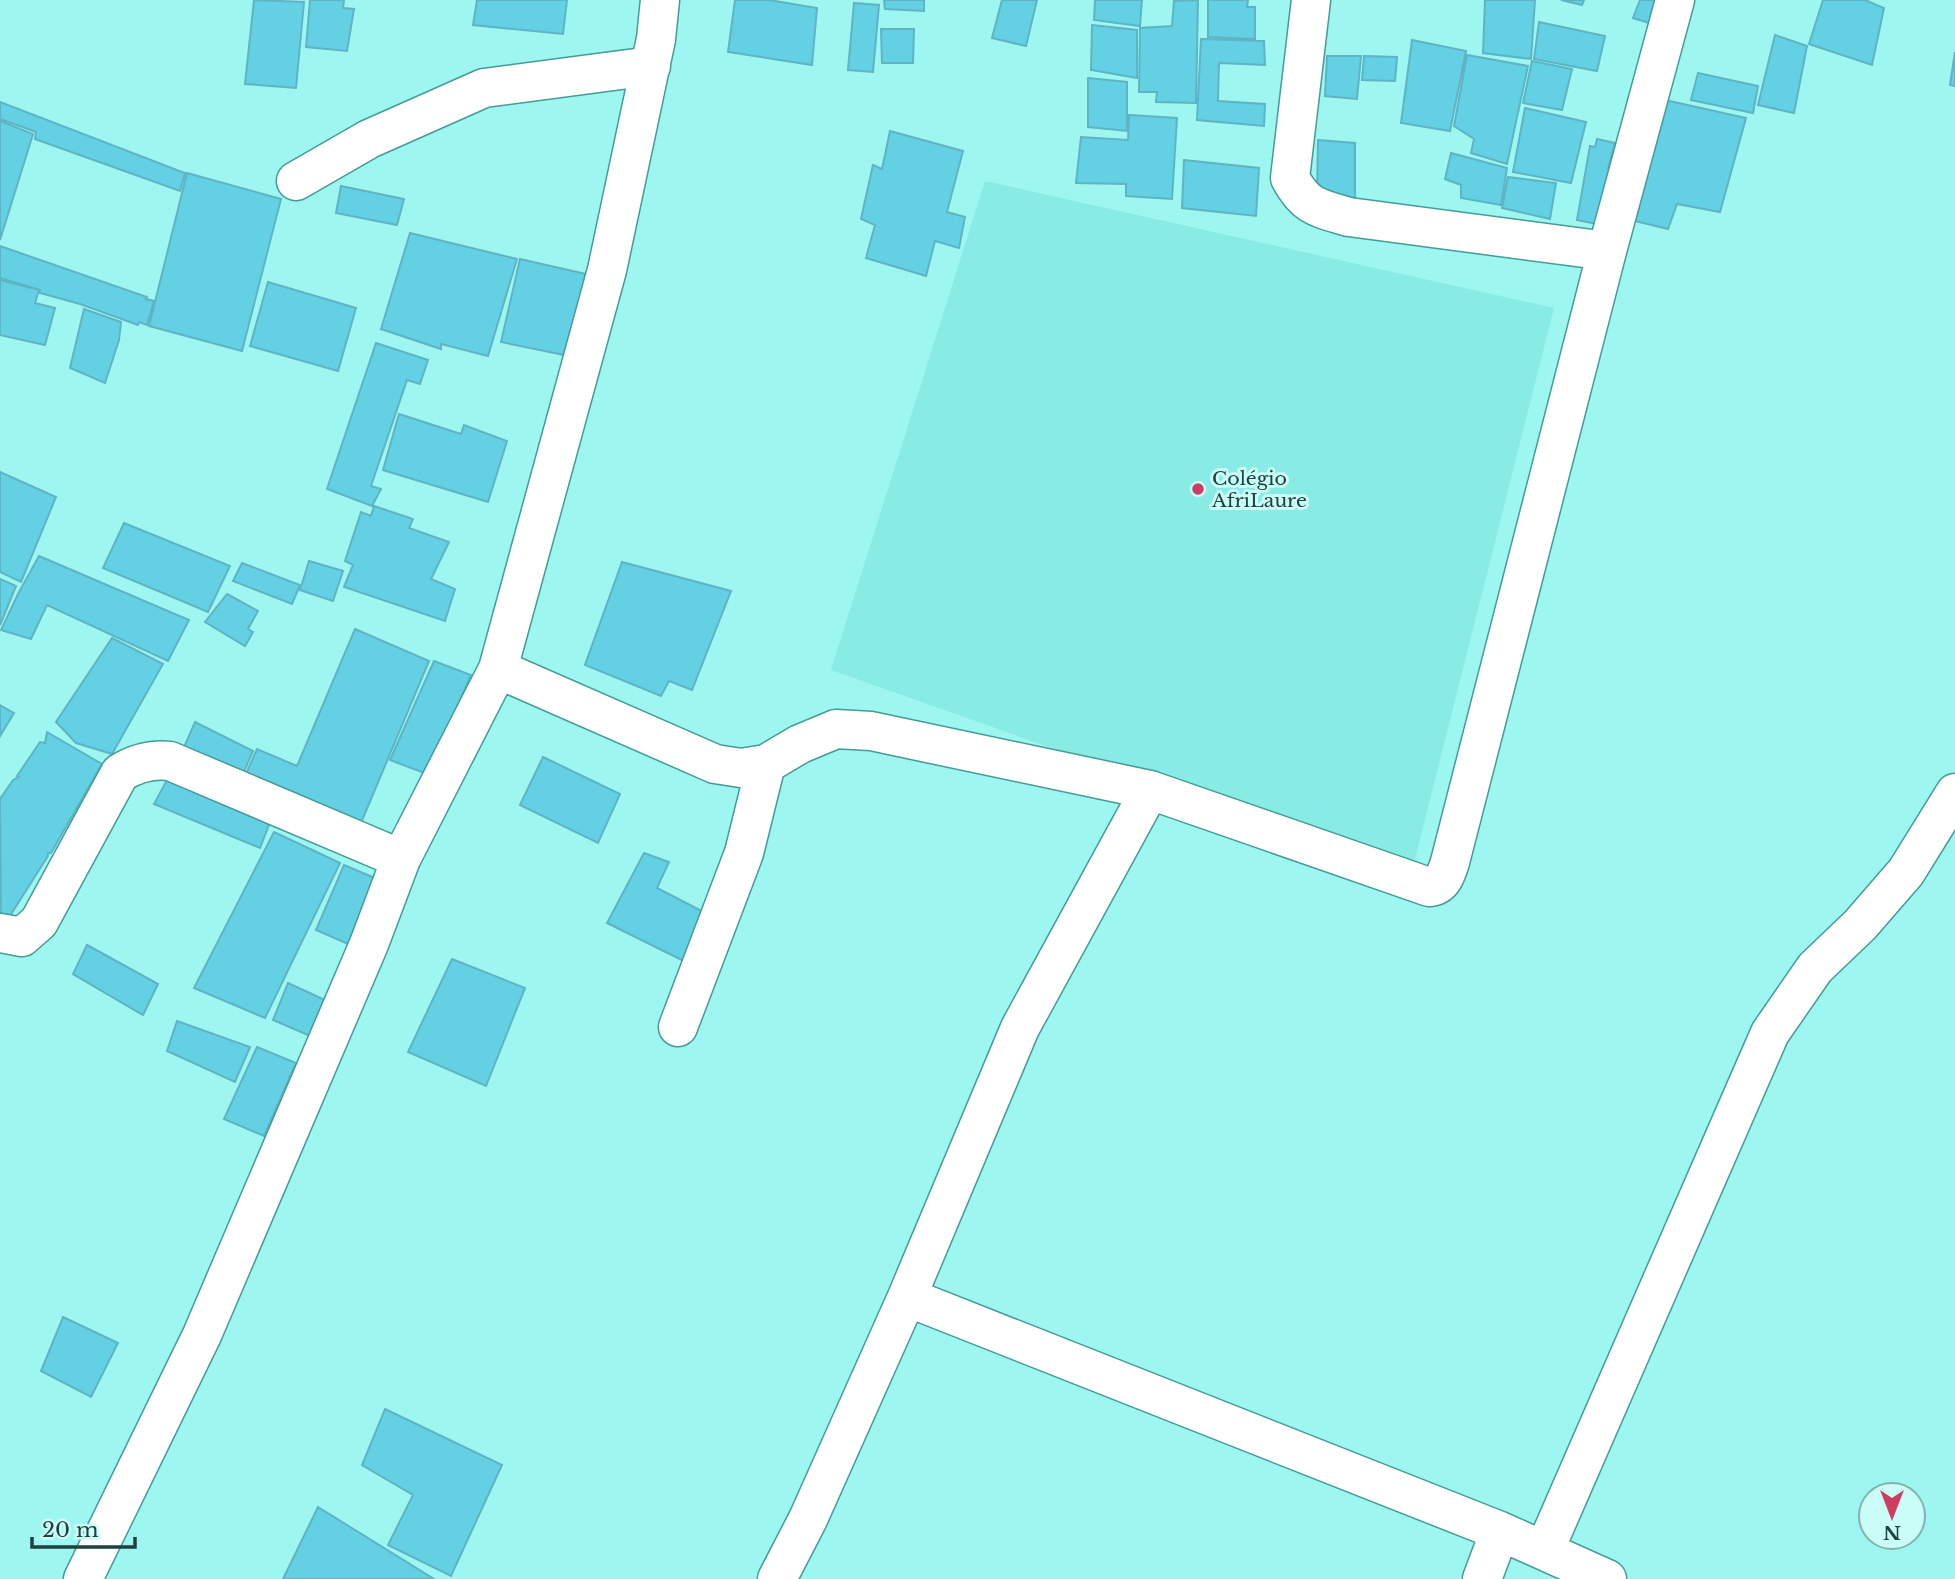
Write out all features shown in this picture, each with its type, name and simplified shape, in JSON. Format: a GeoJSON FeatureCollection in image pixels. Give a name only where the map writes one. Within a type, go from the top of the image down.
{"type":"FeatureCollection","features":[{"type":"Feature","properties":{"kind":"street"},"geometry":{"type":"LineString","coordinates":[[83,1579],[202,1335],[364,956],[401,859],[498,669],[607,270],[651,66],[660,0]]}},
{"type":"Feature","properties":{"kind":"street"},"geometry":{"type":"LineString","coordinates":[[1311,0],[1290,178],[1300,197],[1317,207],[1349,218],[1607,251]]}},
{"type":"Feature","properties":{"kind":"street"},"geometry":{"type":"LineString","coordinates":[[498,669],[715,764],[741,768],[766,764],[800,744],[836,729],[871,731],[1150,790],[1429,887],[1436,887],[1444,879],[1675,0]]}},
{"type":"Feature","properties":{"kind":"street"},"geometry":{"type":"LineString","coordinates":[[296,181],[369,139],[484,88],[651,66]]}},
{"type":"Feature","properties":{"kind":"street"},"geometry":{"type":"LineString","coordinates":[[0,933],[22,937],[39,922],[120,773],[133,765],[157,760],[170,761],[401,859]]}},
{"type":"Feature","properties":{"kind":"street"},"geometry":{"type":"LineString","coordinates":[[678,1027],[744,853],[766,764]]}},
{"type":"Feature","properties":{"kind":"street"},"geometry":{"type":"LineString","coordinates":[[777,1579],[808,1519],[907,1297],[1020,1028],[1150,790]]}},
{"type":"Feature","properties":{"kind":"street"},"geometry":{"type":"LineString","coordinates":[[1545,1549],[1770,1033],[1815,968],[1860,925],[1906,872],[1952,804]]}},
{"type":"Feature","properties":{"kind":"street"},"geometry":{"type":"LineString","coordinates":[[907,1297],[1545,1549],[1607,1579]]}},
{"type":"Feature","properties":{"kind":"street"},"geometry":{"type":"LineString","coordinates":[[1482,1579],[1500,1531]]}},
{"type":"Feature","properties":{"kind":"shaded area","name":"Colégio AfriLaure"},"geometry":{"type":"Polygon","coordinates":[[[985,181],[1554,308],[1411,875],[831,670],[985,181]]]}},
{"type":"Feature","properties":{"kind":"building"},"geometry":{"type":"Polygon","coordinates":[[[254,0],[304,2],[296,88],[245,84],[254,0]]]}},
{"type":"Feature","properties":{"kind":"building"},"geometry":{"type":"Polygon","coordinates":[[[310,0],[344,0],[343,8],[354,9],[347,51],[306,47],[310,0]]]}},
{"type":"Feature","properties":{"kind":"building"},"geometry":{"type":"Polygon","coordinates":[[[477,0],[567,0],[563,34],[473,25],[477,0]]]}},
{"type":"Feature","properties":{"kind":"building"},"geometry":{"type":"Polygon","coordinates":[[[735,0],[769,0],[817,8],[812,65],[728,52],[735,0]]]}},
{"type":"Feature","properties":{"kind":"building"},"geometry":{"type":"Polygon","coordinates":[[[884,0],[924,0],[924,11],[885,9],[884,0]]]}},
{"type":"Feature","properties":{"kind":"building"},"geometry":{"type":"Polygon","coordinates":[[[1002,0],[1037,0],[1026,46],[992,38],[1002,0]]]}},
{"type":"Feature","properties":{"kind":"building"},"geometry":{"type":"Polygon","coordinates":[[[1095,0],[1142,0],[1140,26],[1094,20],[1095,0]]]}},
{"type":"Feature","properties":{"kind":"building"},"geometry":{"type":"Polygon","coordinates":[[[1198,0],[1196,103],[1156,102],[1157,92],[1139,92],[1140,28],[1172,26],[1174,1],[1198,0]]]}},
{"type":"Feature","properties":{"kind":"building"},"geometry":{"type":"Polygon","coordinates":[[[1208,0],[1248,0],[1247,7],[1255,7],[1255,39],[1208,37],[1208,0]]]}},
{"type":"Feature","properties":{"kind":"building"},"geometry":{"type":"Polygon","coordinates":[[[1485,0],[1535,0],[1531,59],[1483,53],[1485,0]]]}},
{"type":"Feature","properties":{"kind":"building"},"geometry":{"type":"Polygon","coordinates":[[[1561,0],[1584,0],[1582,5],[1561,0]]]}},
{"type":"Feature","properties":{"kind":"building"},"geometry":{"type":"Polygon","coordinates":[[[1640,0],[1667,0],[1659,26],[1633,18],[1640,0]]]}},
{"type":"Feature","properties":{"kind":"building"},"geometry":{"type":"Polygon","coordinates":[[[1823,0],[1865,0],[1884,8],[1872,65],[1809,44],[1823,0]]]}},
{"type":"Feature","properties":{"kind":"building"},"geometry":{"type":"Polygon","coordinates":[[[854,3],[879,5],[873,72],[848,70],[854,3]]]}},
{"type":"Feature","properties":{"kind":"building"},"geometry":{"type":"Polygon","coordinates":[[[1539,22],[1605,36],[1597,71],[1534,59],[1539,22]]]}},
{"type":"Feature","properties":{"kind":"building"},"geometry":{"type":"Polygon","coordinates":[[[1092,25],[1137,30],[1137,78],[1091,70],[1092,25]]]}},
{"type":"Feature","properties":{"kind":"building"},"geometry":{"type":"Polygon","coordinates":[[[881,29],[914,29],[913,63],[882,63],[881,29]]]}},
{"type":"Feature","properties":{"kind":"building"},"geometry":{"type":"Polygon","coordinates":[[[1775,35],[1807,46],[1794,113],[1758,105],[1775,35]]]}},
{"type":"Feature","properties":{"kind":"building"},"geometry":{"type":"Polygon","coordinates":[[[1201,39],[1264,41],[1265,65],[1219,63],[1218,101],[1265,104],[1264,126],[1197,120],[1201,39]]]}},
{"type":"Feature","properties":{"kind":"building"},"geometry":{"type":"Polygon","coordinates":[[[1412,40],[1466,51],[1450,131],[1401,123],[1412,40]]]}},
{"type":"Feature","properties":{"kind":"building"},"geometry":{"type":"Polygon","coordinates":[[[1955,52],[1955,86],[1950,85],[1955,52]]]}},
{"type":"Feature","properties":{"kind":"building"},"geometry":{"type":"Polygon","coordinates":[[[1467,55],[1528,66],[1507,164],[1471,153],[1474,139],[1454,126],[1467,55]]]}},
{"type":"Feature","properties":{"kind":"building"},"geometry":{"type":"Polygon","coordinates":[[[1327,56],[1361,56],[1357,99],[1325,96],[1327,56]]]}},
{"type":"Feature","properties":{"kind":"building"},"geometry":{"type":"Polygon","coordinates":[[[1364,56],[1397,57],[1395,81],[1362,80],[1364,56]]]}},
{"type":"Feature","properties":{"kind":"building"},"geometry":{"type":"Polygon","coordinates":[[[1532,61],[1572,69],[1562,110],[1523,103],[1532,61]]]}},
{"type":"Feature","properties":{"kind":"building"},"geometry":{"type":"Polygon","coordinates":[[[1698,73],[1758,86],[1753,113],[1691,100],[1698,73]]]}},
{"type":"Feature","properties":{"kind":"building"},"geometry":{"type":"Polygon","coordinates":[[[1088,78],[1127,82],[1127,131],[1088,127],[1088,78]]]}},
{"type":"Feature","properties":{"kind":"building"},"geometry":{"type":"Polygon","coordinates":[[[1665,100],[1746,118],[1720,212],[1677,204],[1668,229],[1635,221],[1665,100]]]}},
{"type":"Feature","properties":{"kind":"building"},"geometry":{"type":"Polygon","coordinates":[[[0,102],[185,173],[180,191],[35,139],[36,132],[0,119],[0,102]]]}},
{"type":"Feature","properties":{"kind":"building"},"geometry":{"type":"Polygon","coordinates":[[[1525,108],[1586,122],[1571,183],[1513,172],[1525,108]]]}},
{"type":"Feature","properties":{"kind":"building"},"geometry":{"type":"Polygon","coordinates":[[[1129,115],[1177,118],[1172,199],[1126,196],[1126,184],[1076,183],[1081,137],[1128,140],[1129,115]]]}},
{"type":"Feature","properties":{"kind":"building"},"geometry":{"type":"Polygon","coordinates":[[[0,121],[33,134],[0,240],[0,121]]]}},
{"type":"Feature","properties":{"kind":"building"},"geometry":{"type":"Polygon","coordinates":[[[890,131],[963,151],[947,212],[965,217],[959,248],[935,241],[926,276],[866,258],[875,225],[861,219],[873,165],[882,169],[890,131]]]}},
{"type":"Feature","properties":{"kind":"building"},"geometry":{"type":"Polygon","coordinates":[[[1597,139],[1615,143],[1608,169],[1611,172],[1597,224],[1577,220],[1590,146],[1595,147],[1597,139]]]}},
{"type":"Feature","properties":{"kind":"building"},"geometry":{"type":"Polygon","coordinates":[[[1318,140],[1355,143],[1355,200],[1317,196],[1318,140]]]}},
{"type":"Feature","properties":{"kind":"building"},"geometry":{"type":"Polygon","coordinates":[[[1451,153],[1507,168],[1501,205],[1461,198],[1461,185],[1445,179],[1451,153]]]}},
{"type":"Feature","properties":{"kind":"building"},"geometry":{"type":"Polygon","coordinates":[[[1184,160],[1259,168],[1256,216],[1182,208],[1184,160]]]}},
{"type":"Feature","properties":{"kind":"building"},"geometry":{"type":"Polygon","coordinates":[[[187,173],[281,199],[242,351],[149,326],[187,173]]]}},
{"type":"Feature","properties":{"kind":"building"},"geometry":{"type":"Polygon","coordinates":[[[1508,177],[1556,183],[1550,219],[1502,208],[1508,177]]]}},
{"type":"Feature","properties":{"kind":"building"},"geometry":{"type":"Polygon","coordinates":[[[341,186],[404,199],[397,225],[336,213],[341,186]]]}},
{"type":"Feature","properties":{"kind":"building"},"geometry":{"type":"Polygon","coordinates":[[[410,233],[517,259],[488,356],[441,344],[441,349],[381,329],[410,233]]]}},
{"type":"Feature","properties":{"kind":"building"},"geometry":{"type":"Polygon","coordinates":[[[0,246],[147,297],[146,299],[154,301],[147,325],[139,322],[138,325],[0,278],[0,246]]]}},
{"type":"Feature","properties":{"kind":"building"},"geometry":{"type":"Polygon","coordinates":[[[520,259],[586,274],[569,356],[501,342],[520,259]]]}},
{"type":"Feature","properties":{"kind":"building"},"geometry":{"type":"Polygon","coordinates":[[[0,280],[39,290],[35,303],[55,308],[45,345],[0,335],[0,280]]]}},
{"type":"Feature","properties":{"kind":"building"},"geometry":{"type":"Polygon","coordinates":[[[268,282],[356,308],[338,371],[250,346],[268,282]]]}},
{"type":"Feature","properties":{"kind":"building"},"geometry":{"type":"Polygon","coordinates":[[[84,309],[121,322],[119,340],[105,383],[70,368],[84,309]]]}},
{"type":"Feature","properties":{"kind":"building"},"geometry":{"type":"Polygon","coordinates":[[[376,343],[428,360],[420,384],[407,380],[371,486],[381,489],[372,506],[327,489],[376,343]]]}},
{"type":"Feature","properties":{"kind":"building"},"geometry":{"type":"Polygon","coordinates":[[[399,414],[461,434],[464,425],[507,441],[488,502],[383,470],[399,414]]]}},
{"type":"Feature","properties":{"kind":"building"},"geometry":{"type":"Polygon","coordinates":[[[0,472],[56,497],[21,582],[0,572],[0,472]]]}},
{"type":"Feature","properties":{"kind":"building"},"geometry":{"type":"Polygon","coordinates":[[[374,506],[413,519],[409,528],[449,542],[431,579],[455,589],[445,621],[344,587],[353,565],[345,561],[361,512],[371,516],[374,506]]]}},
{"type":"Feature","properties":{"kind":"building"},"geometry":{"type":"Polygon","coordinates":[[[124,523],[230,566],[208,612],[103,568],[124,523]]]}},
{"type":"Feature","properties":{"kind":"building"},"geometry":{"type":"Polygon","coordinates":[[[39,556],[189,620],[168,661],[47,605],[31,639],[1,630],[39,556]]]}},
{"type":"Feature","properties":{"kind":"building"},"geometry":{"type":"Polygon","coordinates":[[[309,561],[343,571],[333,601],[300,590],[309,561]]]}},
{"type":"Feature","properties":{"kind":"building"},"geometry":{"type":"Polygon","coordinates":[[[622,562],[731,591],[692,690],[669,681],[661,696],[585,665],[622,562]]]}},
{"type":"Feature","properties":{"kind":"building"},"geometry":{"type":"Polygon","coordinates":[[[242,563],[300,585],[292,604],[233,581],[242,563]]]}},
{"type":"Feature","properties":{"kind":"building"},"geometry":{"type":"Polygon","coordinates":[[[0,579],[16,586],[0,625],[0,579]]]}},
{"type":"Feature","properties":{"kind":"building"},"geometry":{"type":"Polygon","coordinates":[[[227,594],[258,611],[248,629],[253,632],[245,646],[205,622],[227,594]]]}},
{"type":"Feature","properties":{"kind":"building"},"geometry":{"type":"Polygon","coordinates":[[[355,629],[429,661],[361,823],[246,774],[257,749],[297,766],[355,629]]]}},
{"type":"Feature","properties":{"kind":"building"},"geometry":{"type":"Polygon","coordinates":[[[112,638],[163,664],[112,754],[76,743],[56,722],[112,638]]]}},
{"type":"Feature","properties":{"kind":"building"},"geometry":{"type":"Polygon","coordinates":[[[434,661],[471,675],[427,774],[390,760],[434,661]]]}},
{"type":"Feature","properties":{"kind":"building"},"geometry":{"type":"Polygon","coordinates":[[[0,705],[14,713],[0,736],[0,705]]]}},
{"type":"Feature","properties":{"kind":"building"},"geometry":{"type":"Polygon","coordinates":[[[195,722],[253,751],[237,788],[178,761],[195,722]]]}},
{"type":"Feature","properties":{"kind":"building"},"geometry":{"type":"Polygon","coordinates":[[[47,732],[102,764],[51,853],[48,853],[1,930],[0,799],[13,780],[19,777],[17,776],[40,742],[45,743],[47,732]]]}},
{"type":"Feature","properties":{"kind":"building"},"geometry":{"type":"Polygon","coordinates":[[[543,757],[620,794],[598,843],[520,805],[543,757]]]}},
{"type":"Feature","properties":{"kind":"building"},"geometry":{"type":"Polygon","coordinates":[[[173,769],[274,812],[260,848],[154,804],[173,769]]]}},
{"type":"Feature","properties":{"kind":"building"},"geometry":{"type":"Polygon","coordinates":[[[274,832],[340,863],[265,1018],[194,988],[274,832]]]}},
{"type":"Feature","properties":{"kind":"building"},"geometry":{"type":"Polygon","coordinates":[[[644,853],[669,862],[657,888],[727,924],[710,974],[607,923],[644,853]]]}},
{"type":"Feature","properties":{"kind":"building"},"geometry":{"type":"Polygon","coordinates":[[[344,865],[375,878],[348,944],[316,930],[344,865]]]}},
{"type":"Feature","properties":{"kind":"building"},"geometry":{"type":"Polygon","coordinates":[[[87,945],[158,984],[143,1015],[73,974],[87,945]]]}},
{"type":"Feature","properties":{"kind":"building"},"geometry":{"type":"Polygon","coordinates":[[[452,959],[525,988],[486,1086],[408,1052],[452,959]]]}},
{"type":"Feature","properties":{"kind":"building"},"geometry":{"type":"Polygon","coordinates":[[[288,983],[325,1000],[310,1036],[273,1020],[288,983]]]}},
{"type":"Feature","properties":{"kind":"building"},"geometry":{"type":"Polygon","coordinates":[[[177,1021],[250,1047],[235,1082],[167,1051],[177,1021]]]}},
{"type":"Feature","properties":{"kind":"building"},"geometry":{"type":"Polygon","coordinates":[[[257,1047],[296,1063],[264,1136],[224,1119],[257,1047]]]}},
{"type":"Feature","properties":{"kind":"building"},"geometry":{"type":"Polygon","coordinates":[[[63,1317],[118,1343],[91,1397],[41,1371],[63,1317]]]}},
{"type":"Feature","properties":{"kind":"building"},"geometry":{"type":"Polygon","coordinates":[[[385,1409],[502,1465],[451,1576],[388,1545],[413,1495],[362,1465],[385,1409]]]}},
{"type":"Feature","properties":{"kind":"building"},"geometry":{"type":"Polygon","coordinates":[[[318,1507],[434,1579],[283,1579],[318,1507]]]}},
{"type":"Feature","properties":{"kind":"place","name":"Colégio AfriLaure"},"geometry":{"type":"Point","coordinates":[1198,489]}}]}
